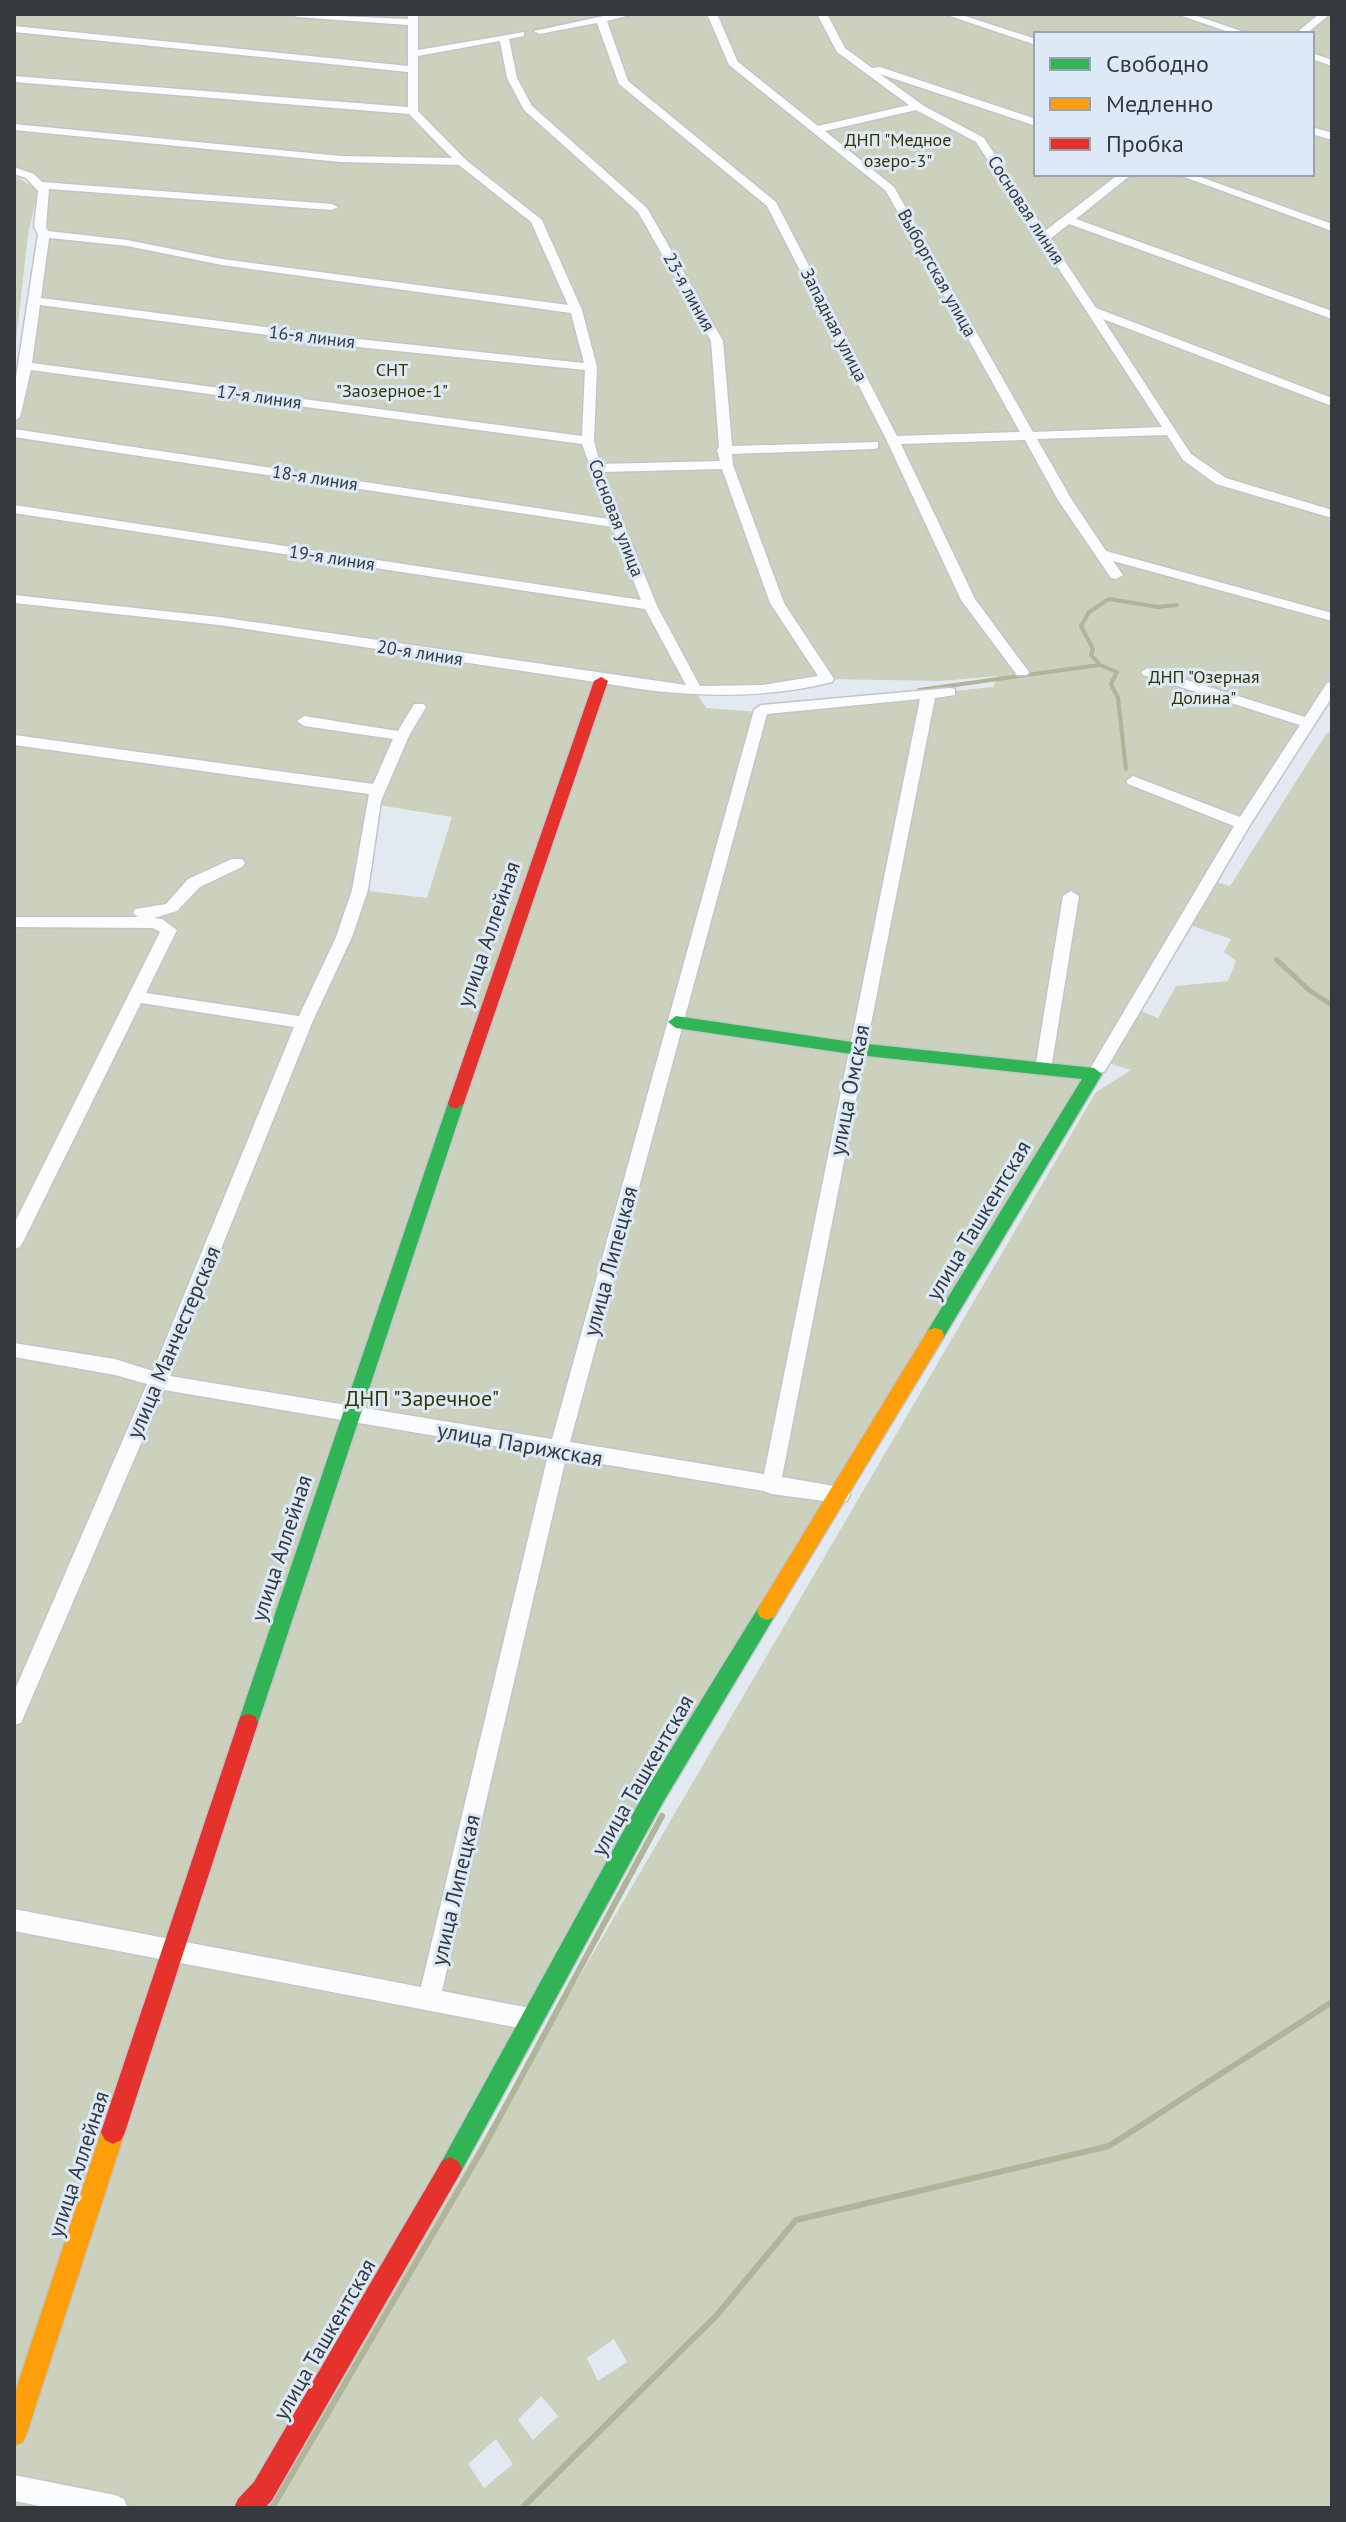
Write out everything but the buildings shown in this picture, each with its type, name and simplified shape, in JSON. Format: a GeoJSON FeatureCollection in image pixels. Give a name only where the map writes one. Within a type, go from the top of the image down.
{"type":"FeatureCollection","features":[{"type":"Feature","properties":{"kind":"street"},"geometry":{"type":"LineString","coordinates":[[14,79],[413,111],[410,69],[413,18],[297,14]]}},
{"type":"Feature","properties":{"kind":"street"},"geometry":{"type":"LineString","coordinates":[[548,14],[556,28]]}},
{"type":"Feature","properties":{"kind":"street"},"geometry":{"type":"LineString","coordinates":[[539,31],[629,14]]}},
{"type":"Feature","properties":{"kind":"street","name":"Выборгская улица"},"geometry":{"type":"LineString","coordinates":[[712,14],[733,63],[890,189],[1065,500],[1116,575]]}},
{"type":"Feature","properties":{"kind":"street","name":"Сосновая линия"},"geometry":{"type":"LineString","coordinates":[[822,14],[841,50],[918,106],[980,140],[1187,455],[1221,481],[1332,514]]}},
{"type":"Feature","properties":{"kind":"street"},"geometry":{"type":"LineString","coordinates":[[949,14],[1034,41]]}},
{"type":"Feature","properties":{"kind":"street"},"geometry":{"type":"LineString","coordinates":[[1181,14],[1239,32]]}},
{"type":"Feature","properties":{"kind":"street"},"geometry":{"type":"LineString","coordinates":[[1302,32],[1325,14]]}},
{"type":"Feature","properties":{"kind":"street","name":"Западная улица"},"geometry":{"type":"LineString","coordinates":[[601,19],[623,82],[772,204],[892,440],[968,600],[1022,672]]}},
{"type":"Feature","properties":{"kind":"street"},"geometry":{"type":"LineString","coordinates":[[14,29],[410,69]]}},
{"type":"Feature","properties":{"kind":"street"},"geometry":{"type":"LineString","coordinates":[[411,54],[520,34]]}},
{"type":"Feature","properties":{"kind":"street","name":"23-я линия"},"geometry":{"type":"LineString","coordinates":[[504,37],[512,78],[528,108],[643,210],[717,341],[723,450],[727,465],[777,603],[827,679]]}},
{"type":"Feature","properties":{"kind":"street"},"geometry":{"type":"LineString","coordinates":[[860,63],[1034,122]]}},
{"type":"Feature","properties":{"kind":"street"},"geometry":{"type":"LineString","coordinates":[[816,130],[918,106]]}},
{"type":"Feature","properties":{"kind":"street","name":"Сосновая улица"},"geometry":{"type":"LineString","coordinates":[[413,111],[462,162],[536,220],[576,310],[591,367],[588,441],[595,468],[650,606],[696,691]]}},
{"type":"Feature","properties":{"kind":"street"},"geometry":{"type":"LineString","coordinates":[[14,127],[341,159],[462,162]]}},
{"type":"Feature","properties":{"kind":"street"},"geometry":{"type":"LineString","coordinates":[[14,170],[42,185],[332,207]]}},
{"type":"Feature","properties":{"kind":"street"},"geometry":{"type":"LineString","coordinates":[[1044,238],[1123,176]]}},
{"type":"Feature","properties":{"kind":"street"},"geometry":{"type":"LineString","coordinates":[[1188,176],[1332,228]]}},
{"type":"Feature","properties":{"kind":"street"},"geometry":{"type":"LineString","coordinates":[[14,417],[26,366],[44,234],[40,227],[42,185]]}},
{"type":"Feature","properties":{"kind":"street"},"geometry":{"type":"LineString","coordinates":[[1068,220],[1332,315]]}},
{"type":"Feature","properties":{"kind":"street"},"geometry":{"type":"LineString","coordinates":[[44,234],[127,243],[222,262],[576,310]]}},
{"type":"Feature","properties":{"kind":"street","name":"16-я линия"},"geometry":{"type":"LineString","coordinates":[[34,301],[358,343],[591,367]]}},
{"type":"Feature","properties":{"kind":"street"},"geometry":{"type":"LineString","coordinates":[[1094,311],[1332,402]]}},
{"type":"Feature","properties":{"kind":"street","name":"17-я линия"},"geometry":{"type":"LineString","coordinates":[[26,366],[588,441]]}},
{"type":"Feature","properties":{"kind":"street"},"geometry":{"type":"LineString","coordinates":[[892,440],[1171,431]]}},
{"type":"Feature","properties":{"kind":"street","name":"18-я линия"},"geometry":{"type":"LineString","coordinates":[[14,433],[616,524]]}},
{"type":"Feature","properties":{"kind":"street"},"geometry":{"type":"LineString","coordinates":[[723,450],[873,445]]}},
{"type":"Feature","properties":{"kind":"street"},"geometry":{"type":"LineString","coordinates":[[595,468],[727,465]]}},
{"type":"Feature","properties":{"kind":"street","name":"19-я линия"},"geometry":{"type":"LineString","coordinates":[[14,509],[650,606]]}},
{"type":"Feature","properties":{"kind":"street"},"geometry":{"type":"LineString","coordinates":[[1100,553],[1332,617]]}},
{"type":"Feature","properties":{"kind":"street","name":"20-я линия"},"geometry":{"type":"LineString","coordinates":[[14,599],[219,621],[601,681],[696,691],[778,688],[827,679]]}},
{"type":"Feature","properties":{"kind":"street"},"geometry":{"type":"LineString","coordinates":[[1148,672],[1310,723]]}},
{"type":"Feature","properties":{"kind":"street","name":"улица Аллейная"},"geometry":{"type":"LineString","coordinates":[[14,2433],[349,1415],[601,681]]}},
{"type":"Feature","properties":{"kind":"street"},"geometry":{"type":"LineString","coordinates":[[676,1022],[858,1049],[1043,1069],[1096,1071],[1243,824],[1332,686]]}},
{"type":"Feature","properties":{"kind":"street","name":"улица Липецкая"},"geometry":{"type":"LineString","coordinates":[[429,2000],[558,1451],[761,710],[950,692]]}},
{"type":"Feature","properties":{"kind":"street","name":"улица Омская"},"geometry":{"type":"LineString","coordinates":[[771,1486],[928,695]]}},
{"type":"Feature","properties":{"kind":"street","name":"улица Манчестерская"},"geometry":{"type":"LineString","coordinates":[[14,1716],[159,1379],[304,1023],[357,904],[378,790],[419,707]]}},
{"type":"Feature","properties":{"kind":"street"},"geometry":{"type":"LineString","coordinates":[[304,721],[402,736]]}},
{"type":"Feature","properties":{"kind":"street"},"geometry":{"type":"LineString","coordinates":[[14,740],[378,790]]}},
{"type":"Feature","properties":{"kind":"street"},"geometry":{"type":"LineString","coordinates":[[1133,781],[1243,824]]}},
{"type":"Feature","properties":{"kind":"street"},"geometry":{"type":"LineString","coordinates":[[14,913],[165,912],[179,903],[190,885],[237,863]]}},
{"type":"Feature","properties":{"kind":"street"},"geometry":{"type":"LineString","coordinates":[[1043,1069],[1071,896]]}},
{"type":"Feature","properties":{"kind":"street"},"geometry":{"type":"LineString","coordinates":[[14,922],[99,921],[166,927],[169,930],[167,941],[14,1242]]}},
{"type":"Feature","properties":{"kind":"street"},"geometry":{"type":"LineString","coordinates":[[137,997],[304,1023]]}},
{"type":"Feature","properties":{"kind":"street","name":"улица Ташкентская"},"geometry":{"type":"LineString","coordinates":[[247,2508],[263,2491],[463,2147],[530,2019],[654,1797],[1096,1071]]}},
{"type":"Feature","properties":{"kind":"street","name":"улица Парижская"},"geometry":{"type":"LineString","coordinates":[[14,1350],[115,1367],[174,1385],[558,1451],[840,1495]]}},
{"type":"Feature","properties":{"kind":"street"},"geometry":{"type":"LineString","coordinates":[[14,1920],[530,2019]]}},
{"type":"Feature","properties":{"kind":"street"},"geometry":{"type":"LineString","coordinates":[[14,2488],[115,2508]]}},
{"type":"Feature","properties":{"kind":"green space"},"geometry":{"type":"Polygon","coordinates":[[[14,14],[1332,14],[1332,686],[1210,880],[1230,886],[1326,734],[1332,731],[1332,2508],[264,2508],[564,2003],[1096,1092],[1131,1070],[1102,1061],[247,2508],[14,2508],[14,417],[34,301],[42,185],[14,170],[14,14]],[[998,676],[939,681],[827,679],[696,692],[706,708],[759,712],[993,687],[998,676]],[[372,804],[360,890],[427,898],[452,817],[372,804]],[[1184,923],[1134,1008],[1158,1018],[1176,986],[1228,981],[1236,961],[1224,952],[1231,939],[1184,923]],[[614,2339],[587,2358],[598,2381],[627,2362],[614,2339]],[[541,2396],[518,2420],[533,2440],[558,2416],[541,2396]],[[496,2439],[468,2464],[484,2488],[513,2464],[496,2439]]]}},
{"type":"Feature","properties":{"kind":"green space"},"geometry":{"type":"Polygon","coordinates":[[[14,175],[38,190],[28,235],[14,358],[14,175]]]}},
{"type":"Feature","properties":{"kind":"waterway"},"geometry":{"type":"LineString","coordinates":[[1126,769],[1118,698],[1111,684],[1117,672],[1100,665],[1091,655],[1093,649],[1081,626],[1089,612],[1109,599],[1158,607],[1177,605]]}},
{"type":"Feature","properties":{"kind":"waterway"},"geometry":{"type":"LineString","coordinates":[[919,690],[1099,665]]}},
{"type":"Feature","properties":{"kind":"waterway"},"geometry":{"type":"LineString","coordinates":[[1277,960],[1310,991],[1332,1005]]}},
{"type":"Feature","properties":{"kind":"waterway"},"geometry":{"type":"LineString","coordinates":[[272,2508],[482,2150],[662,1816]]}},
{"type":"Feature","properties":{"kind":"waterway"},"geometry":{"type":"LineString","coordinates":[[522,2508],[717,2315],[796,2220],[1109,2146],[1332,2002]]}},
{"type":"Feature","properties":{"kind":"traffic: fast"},"geometry":{"type":"LineString","coordinates":[[676,1022],[858,1049],[1094,1074],[935,1335]]}},
{"type":"Feature","properties":{"kind":"traffic: fast"},"geometry":{"type":"LineString","coordinates":[[248,1723],[456,1103]]}},
{"type":"Feature","properties":{"kind":"traffic: fast"},"geometry":{"type":"LineString","coordinates":[[450,2169],[654,1797],[767,1611]]}},
{"type":"Feature","properties":{"kind":"traffic: slow"},"geometry":{"type":"LineString","coordinates":[[767,1611],[935,1335]]}},
{"type":"Feature","properties":{"kind":"traffic: slow"},"geometry":{"type":"LineString","coordinates":[[14,2433],[113,2132]]}},
{"type":"Feature","properties":{"kind":"traffic: jam"},"geometry":{"type":"LineString","coordinates":[[456,1103],[601,681]]}},
{"type":"Feature","properties":{"kind":"traffic: jam"},"geometry":{"type":"LineString","coordinates":[[113,2132],[248,1723]]}},
{"type":"Feature","properties":{"kind":"traffic: jam"},"geometry":{"type":"LineString","coordinates":[[247,2508],[263,2491],[450,2169]]}},
{"type":"Feature","properties":{"kind":"park label","name":"ДНП \"Медное озеро-3\""},"geometry":{"type":"Point","coordinates":[898,150]}},
{"type":"Feature","properties":{"kind":"park label","name":"СНТ \"Заозерное-1\""},"geometry":{"type":"Point","coordinates":[392,380]}},
{"type":"Feature","properties":{"kind":"park label","name":"ДНП \"Озерная Долина\""},"geometry":{"type":"Point","coordinates":[1204,687]}},
{"type":"Feature","properties":{"kind":"park label","name":"ДНП \"Заречное\""},"geometry":{"type":"Point","coordinates":[422,1398]}}]}
